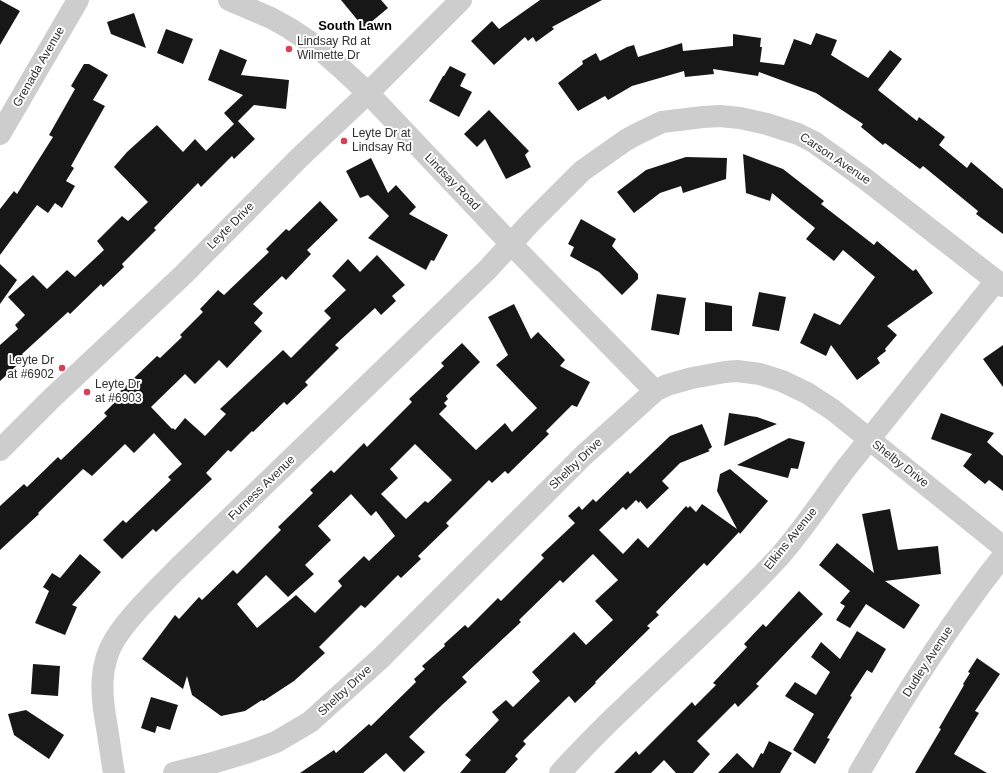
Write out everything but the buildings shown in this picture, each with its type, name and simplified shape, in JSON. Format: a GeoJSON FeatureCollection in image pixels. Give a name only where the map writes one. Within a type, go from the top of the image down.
{"type":"FeatureCollection","features":[{"type":"Feature","properties":{"kind":"street","name":"Grenada Avenue"},"geometry":{"type":"LineString","coordinates":[[0,134],[78,0]]}},
{"type":"Feature","properties":{"kind":"street","name":"Lindsay Road"},"geometry":{"type":"LineString","coordinates":[[232,0],[271,18],[299,34],[327,56],[368,94],[511,244],[655,391]]}},
{"type":"Feature","properties":{"kind":"street","name":"Leyte Drive"},"geometry":{"type":"LineString","coordinates":[[0,450],[52,398],[183,275],[298,158],[368,94],[461,0]]}},
{"type":"Feature","properties":{"kind":"street","name":"Carson Avenue"},"geometry":{"type":"LineString","coordinates":[[511,244],[582,170],[636,134],[662,122],[703,116],[730,117],[753,120],[787,130],[814,142],[864,178],[999,284]]}},
{"type":"Feature","properties":{"kind":"street","name":"Furness Avenue"},"geometry":{"type":"LineString","coordinates":[[114,773],[103,706],[102,676],[108,654],[114,640],[122,629],[175,571],[482,276],[511,244]]}},
{"type":"Feature","properties":{"kind":"street","name":"Elkins Avenue"},"geometry":{"type":"LineString","coordinates":[[560,773],[618,712],[744,593],[780,555],[869,440],[999,284]]}},
{"type":"Feature","properties":{"kind":"street","name":"Shelby Drive"},"geometry":{"type":"LineString","coordinates":[[174,773],[249,752],[276,742],[310,722],[381,658],[584,455],[655,391],[677,382],[725,372],[738,371],[760,374],[782,381],[807,393],[833,410],[1003,546]]}},
{"type":"Feature","properties":{"kind":"street","name":"Dudley Avenue"},"geometry":{"type":"LineString","coordinates":[[860,773],[884,730],[942,639],[970,598],[1003,556]]}},
{"type":"Feature","properties":{"kind":"place","name":"Lindsay Rd at Wilmette Dr"},"geometry":{"type":"Point","coordinates":[289,49]}},
{"type":"Feature","properties":{"kind":"place","name":"Leyte Dr at Lindsay Rd"},"geometry":{"type":"Point","coordinates":[344,141]}},
{"type":"Feature","properties":{"kind":"place","name":"Leyte Dr at #6902"},"geometry":{"type":"Point","coordinates":[62,368]}},
{"type":"Feature","properties":{"kind":"place","name":"Leyte Dr at #6903"},"geometry":{"type":"Point","coordinates":[87,392]}},
{"type":"Feature","properties":{"kind":"district","name":"South Lawn"},"geometry":{"type":"Point","coordinates":[355,26]}}]}
